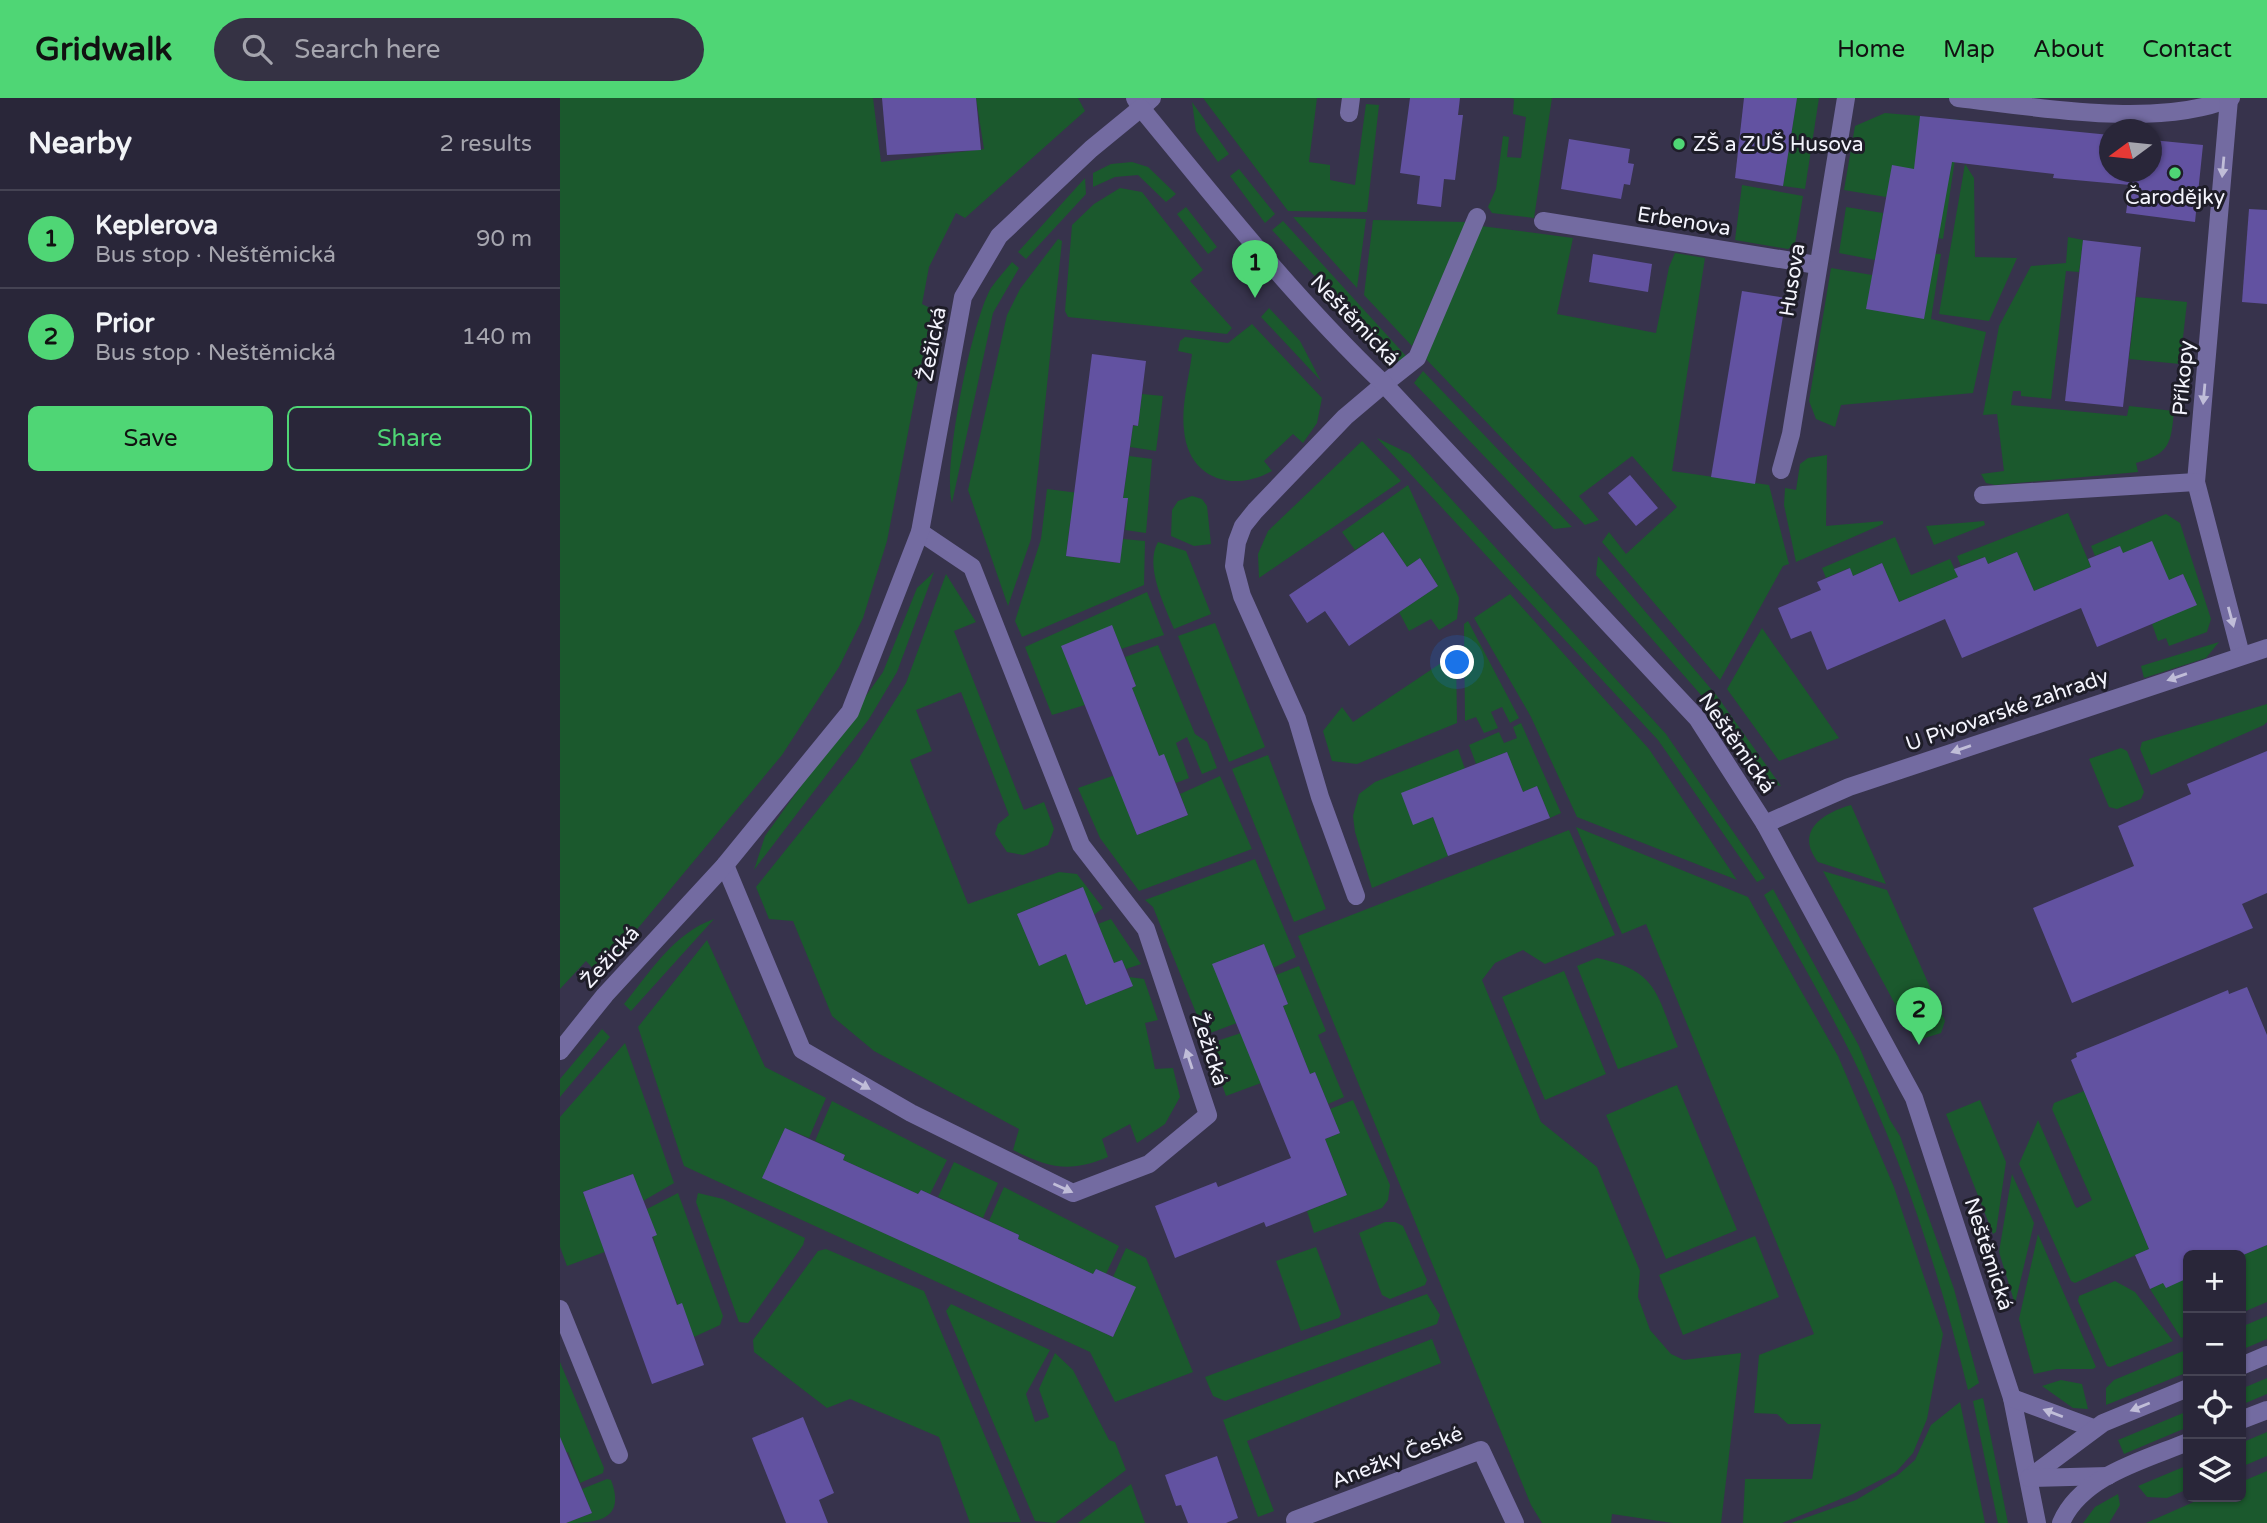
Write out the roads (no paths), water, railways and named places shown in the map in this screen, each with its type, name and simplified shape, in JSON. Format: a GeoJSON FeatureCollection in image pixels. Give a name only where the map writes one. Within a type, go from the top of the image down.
{"type":"FeatureCollection","features":[{"type":"Feature","properties":{"kind":"street","name":"Husova"},"geometry":{"type":"LineString","coordinates":[[1781,470],[1791,435],[1846,98]]}},
{"type":"Feature","properties":{"kind":"street"},"geometry":{"type":"LineString","coordinates":[[1958,98],[2126,114],[2180,111],[2230,99]]}},
{"type":"Feature","properties":{"kind":"street","name":"Příkopy"},"geometry":{"type":"LineString","coordinates":[[2230,99],[2196,482],[2241,655]]}},
{"type":"Feature","properties":{"kind":"street","name":"Neštěmická"},"geometry":{"type":"LineString","coordinates":[[1143,101],[1249,240],[1346,347],[1384,384],[1697,718],[1765,824],[1914,1098],[2012,1398],[2037,1523]]}},
{"type":"Feature","properties":{"kind":"street","name":"Žežická"},"geometry":{"type":"LineString","coordinates":[[560,1051],[604,995],[725,865],[850,712],[920,532],[963,298],[999,236],[1143,101]]}},
{"type":"Feature","properties":{"kind":"street"},"geometry":{"type":"LineString","coordinates":[[1356,896],[1320,797],[1297,719],[1242,596],[1234,566],[1237,542],[1243,526],[1255,511],[1345,417],[1417,358],[1477,217]]}},
{"type":"Feature","properties":{"kind":"street","name":"Erbenova"},"geometry":{"type":"LineString","coordinates":[[1543,221],[1817,265]]}},
{"type":"Feature","properties":{"kind":"street"},"geometry":{"type":"LineString","coordinates":[[1983,495],[2068,487],[2196,482]]}},
{"type":"Feature","properties":{"kind":"street","name":"Žežická"},"geometry":{"type":"LineString","coordinates":[[725,865],[802,1050],[911,1113],[1073,1193],[1149,1164],[1208,1115],[1146,929],[1082,845],[972,567],[920,532]]}},
{"type":"Feature","properties":{"kind":"street","name":"U Pivovarské zahrady"},"geometry":{"type":"LineString","coordinates":[[1765,824],[1849,787],[2267,648]]}},
{"type":"Feature","properties":{"kind":"street"},"geometry":{"type":"LineString","coordinates":[[560,1309],[619,1455]]}},
{"type":"Feature","properties":{"kind":"street"},"geometry":{"type":"LineString","coordinates":[[2246,1364],[2267,1355]]}},
{"type":"Feature","properties":{"kind":"street"},"geometry":{"type":"LineString","coordinates":[[2029,1478],[2093,1428],[2183,1390]]}},
{"type":"Feature","properties":{"kind":"street"},"geometry":{"type":"LineString","coordinates":[[2012,1398],[2093,1428]]}},
{"type":"Feature","properties":{"kind":"street"},"geometry":{"type":"LineString","coordinates":[[2246,1418],[2267,1410]]}},
{"type":"Feature","properties":{"kind":"street"},"geometry":{"type":"LineString","coordinates":[[2061,1523],[2068,1506],[2108,1476],[2183,1444]]}},
{"type":"Feature","properties":{"kind":"street","name":"Anežky České"},"geometry":{"type":"LineString","coordinates":[[1296,1523],[1295,1520],[1481,1450],[1515,1523]]}},
{"type":"Feature","properties":{"kind":"street"},"geometry":{"type":"LineString","coordinates":[[2029,1478],[2108,1476]]}},
{"type":"Feature","properties":{"kind":"place","name":"ZŠ a ZUŠ Husova"},"geometry":{"type":"Point","coordinates":[1679,144]}},
{"type":"Feature","properties":{"kind":"place","name":"Čarodějky"},"geometry":{"type":"Point","coordinates":[2175,173]}},
{"type":"Feature","properties":{"kind":"place","name":"Keplerova"},"geometry":{"type":"Point","coordinates":[1255,298]}},
{"type":"Feature","properties":{"kind":"place","name":"Prior"},"geometry":{"type":"Point","coordinates":[1919,1045]}}]}
